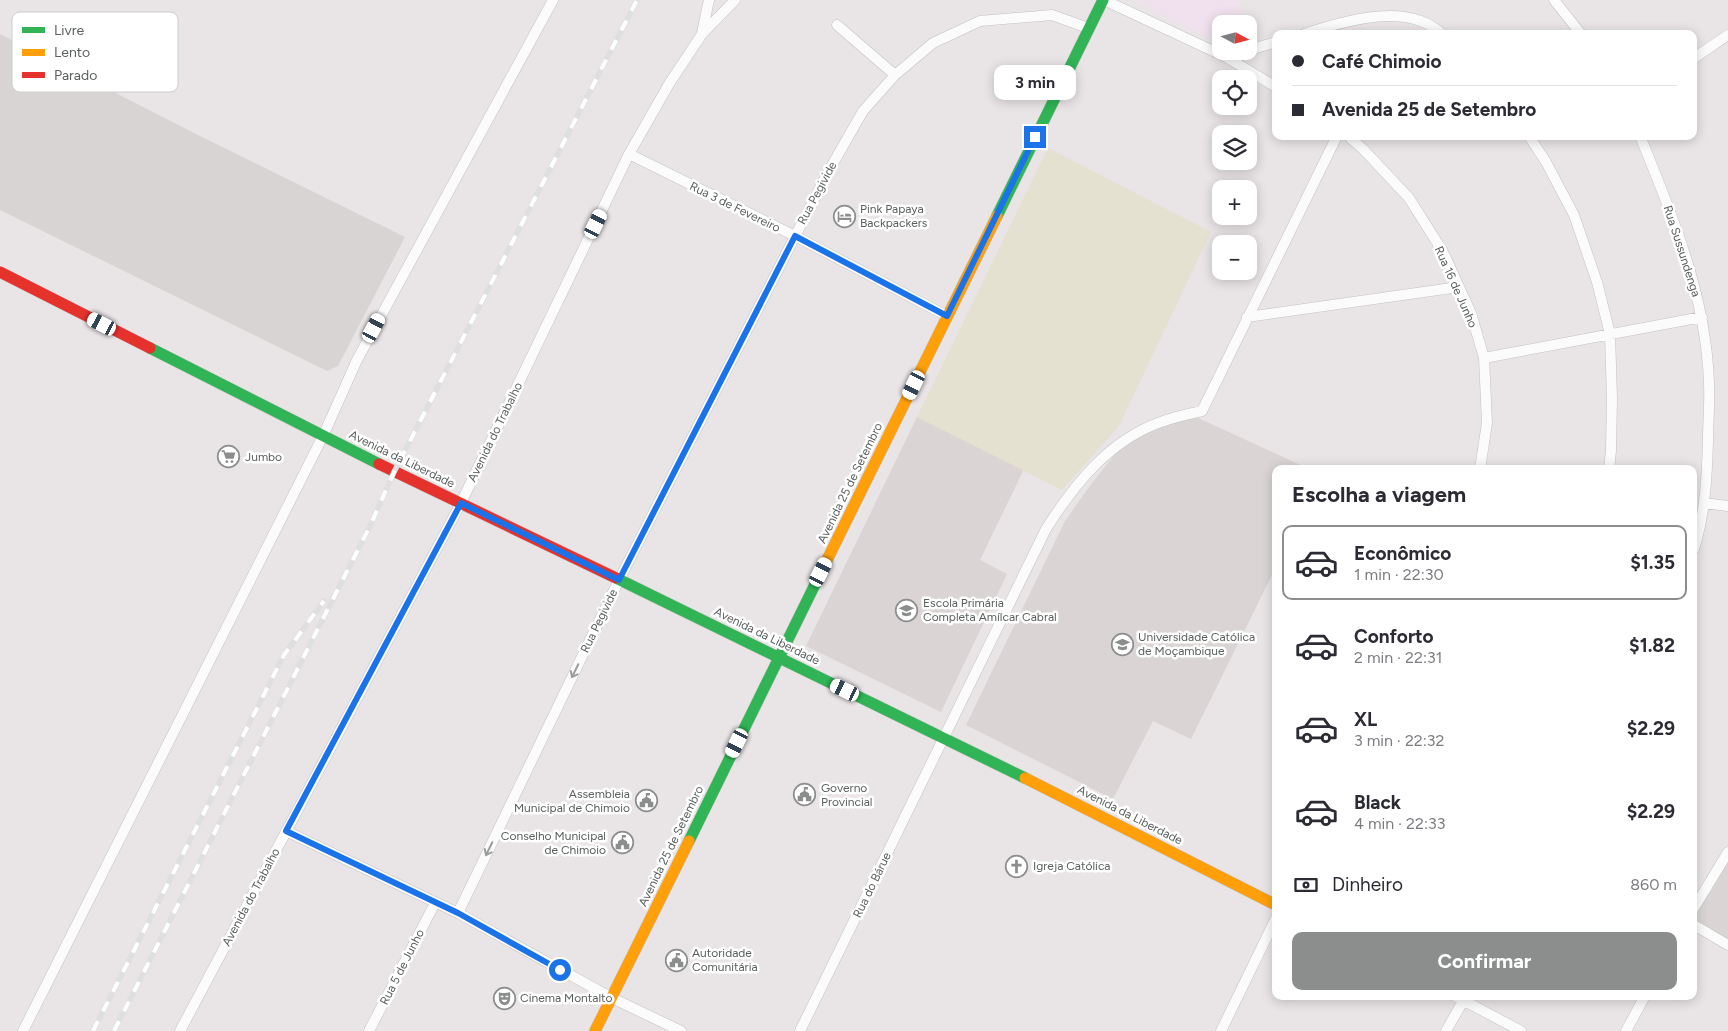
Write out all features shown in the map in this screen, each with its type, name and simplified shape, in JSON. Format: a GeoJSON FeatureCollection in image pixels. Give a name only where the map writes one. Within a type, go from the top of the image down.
{"type":"FeatureCollection","features":[{"type":"Feature","properties":{"kind":"street"},"geometry":{"type":"LineString","coordinates":[[23,1031],[323,436],[357,360],[553,0]]}},
{"type":"Feature","properties":{"kind":"street"},"geometry":{"type":"LineString","coordinates":[[702,34],[709,0]]}},
{"type":"Feature","properties":{"kind":"street","name":"Avenida do Trabalho"},"geometry":{"type":"LineString","coordinates":[[180,1031],[461,503],[629,154],[669,84],[702,34],[734,0]]}},
{"type":"Feature","properties":{"kind":"street"},"geometry":{"type":"LineString","coordinates":[[1104,0],[1212,50]]}},
{"type":"Feature","properties":{"kind":"street","name":"Avenida 25 de Setembro"},"geometry":{"type":"LineString","coordinates":[[595,1031],[1088,28],[1104,0]]}},
{"type":"Feature","properties":{"kind":"street"},"geometry":{"type":"LineString","coordinates":[[1554,0],[1578,30]]}},
{"type":"Feature","properties":{"kind":"street","name":"Rua Pegivide"},"geometry":{"type":"LineString","coordinates":[[458,913],[619,580],[827,174],[863,111],[895,75],[933,43],[980,21],[1052,14],[1088,28]]}},
{"type":"Feature","properties":{"kind":"street"},"geometry":{"type":"LineString","coordinates":[[1319,30],[1366,17],[1406,17],[1434,26],[1438,30]]}},
{"type":"Feature","properties":{"kind":"street"},"geometry":{"type":"LineString","coordinates":[[837,25],[895,75]]}},
{"type":"Feature","properties":{"kind":"street"},"geometry":{"type":"LineString","coordinates":[[1697,56],[1728,35]]}},
{"type":"Feature","properties":{"kind":"street"},"geometry":{"type":"LineString","coordinates":[[1258,48],[1272,43]]}},
{"type":"Feature","properties":{"kind":"street"},"geometry":{"type":"LineString","coordinates":[[1231,60],[1272,86]]}},
{"type":"Feature","properties":{"kind":"street","name":"Rua do Bárue"},"geometry":{"type":"LineString","coordinates":[[800,1031],[1046,529],[1068,495],[1097,463],[1128,438],[1160,422],[1202,411],[1334,140]]}},
{"type":"Feature","properties":{"kind":"street","name":"Rua 16 de Junho"},"geometry":{"type":"LineString","coordinates":[[1353,140],[1364,149],[1409,198],[1443,252],[1471,313],[1484,358],[1487,423],[1481,465]]}},
{"type":"Feature","properties":{"kind":"street"},"geometry":{"type":"LineString","coordinates":[[1532,140],[1546,162],[1574,215],[1597,282],[1610,334],[1612,398],[1611,451],[1609,465]]}},
{"type":"Feature","properties":{"kind":"street","name":"Rua Sussundenga"},"geometry":{"type":"LineString","coordinates":[[1642,140],[1673,217],[1692,274],[1702,318],[1709,383],[1704,503],[1697,535]]}},
{"type":"Feature","properties":{"kind":"street","name":"Rua 3 de Fevereiro"},"geometry":{"type":"LineString","coordinates":[[629,154],[795,236],[947,316]]}},
{"type":"Feature","properties":{"kind":"street","name":"Avenida da Liberdade"},"geometry":{"type":"LineString","coordinates":[[0,272],[394,472],[944,738],[1115,822],[1272,903]]}},
{"type":"Feature","properties":{"kind":"street"},"geometry":{"type":"LineString","coordinates":[[1247,317],[1459,287]]}},
{"type":"Feature","properties":{"kind":"street"},"geometry":{"type":"LineString","coordinates":[[1484,358],[1702,318]]}},
{"type":"Feature","properties":{"kind":"street"},"geometry":{"type":"LineString","coordinates":[[1704,503],[1728,506]]}},
{"type":"Feature","properties":{"kind":"street"},"geometry":{"type":"LineString","coordinates":[[286,831],[458,913],[612,998],[681,1031]]}},
{"type":"Feature","properties":{"kind":"street"},"geometry":{"type":"LineString","coordinates":[[1697,903],[1728,852]]}},
{"type":"Feature","properties":{"kind":"street","name":"Rua 5 de Junho"},"geometry":{"type":"LineString","coordinates":[[369,1031],[435,903]]}},
{"type":"Feature","properties":{"kind":"street"},"geometry":{"type":"LineString","coordinates":[[1222,1031],[1272,926]]}},
{"type":"Feature","properties":{"kind":"street"},"geometry":{"type":"LineString","coordinates":[[1697,927],[1728,945]]}},
{"type":"Feature","properties":{"kind":"street"},"geometry":{"type":"LineString","coordinates":[[1446,1031],[1460,1000]]}},
{"type":"Feature","properties":{"kind":"street"},"geometry":{"type":"LineString","coordinates":[[1465,1000],[1520,1031]]}},
{"type":"Feature","properties":{"kind":"street"},"geometry":{"type":"LineString","coordinates":[[1626,1031],[1643,1000]]}},
{"type":"Feature","properties":{"kind":"shaded area"},"geometry":{"type":"Polygon","coordinates":[[[1135,0],[1239,0],[1243,15],[1212,15],[1212,39],[1135,0]]]}},
{"type":"Feature","properties":{"kind":"shaded area"},"geometry":{"type":"Polygon","coordinates":[[[0,34],[12,40],[12,92],[114,92],[405,237],[338,366],[327,371],[0,210],[0,34]]]}},
{"type":"Feature","properties":{"kind":"shaded area"},"geometry":{"type":"Polygon","coordinates":[[[1048,148],[1211,232],[1119,426],[1062,490],[917,417],[1048,148]]]}},
{"type":"Feature","properties":{"kind":"shaded area","name":"Universidade Católica de Moçambique"},"geometry":{"type":"Polygon","coordinates":[[[1194,416],[1300,465],[1272,465],[1272,575],[1191,739],[1153,721],[1113,799],[966,725],[1065,521],[1122,445],[1152,429],[1194,416]]]}},
{"type":"Feature","properties":{"kind":"shaded area","name":"Escola Primária Completa Amílcar Cabral"},"geometry":{"type":"Polygon","coordinates":[[[917,417],[1024,469],[980,560],[1007,574],[941,712],[806,646],[917,417]]]}},
{"type":"Feature","properties":{"kind":"shaded area"},"geometry":{"type":"Polygon","coordinates":[[[1728,852],[1728,946],[1697,929],[1697,908],[1728,852]]]}},
{"type":"Feature","properties":{"kind":"railway"},"geometry":{"type":"LineString","coordinates":[[114,1031],[371,524],[394,472],[637,0]]}},
{"type":"Feature","properties":{"kind":"railway"},"geometry":{"type":"LineString","coordinates":[[93,1031],[284,655],[324,601]]}},
{"type":"Feature","properties":{"kind":"traffic: fast"},"geometry":{"type":"LineString","coordinates":[[997,216],[1103,0]]}},
{"type":"Feature","properties":{"kind":"traffic: fast"},"geometry":{"type":"LineString","coordinates":[[150,348],[379,464]]}},
{"type":"Feature","properties":{"kind":"traffic: fast"},"geometry":{"type":"LineString","coordinates":[[689,841],[827,560]]}},
{"type":"Feature","properties":{"kind":"traffic: fast"},"geometry":{"type":"LineString","coordinates":[[616,578],[1025,778]]}},
{"type":"Feature","properties":{"kind":"traffic: slow"},"geometry":{"type":"LineString","coordinates":[[827,560],[997,216]]}},
{"type":"Feature","properties":{"kind":"traffic: slow"},"geometry":{"type":"LineString","coordinates":[[1025,778],[1272,903]]}},
{"type":"Feature","properties":{"kind":"traffic: slow"},"geometry":{"type":"LineString","coordinates":[[595,1031],[689,841]]}},
{"type":"Feature","properties":{"kind":"traffic: jam"},"geometry":{"type":"LineString","coordinates":[[0,272],[150,348]]}},
{"type":"Feature","properties":{"kind":"traffic: jam"},"geometry":{"type":"LineString","coordinates":[[379,464],[616,578]]}},
{"type":"Feature","properties":{"kind":"place","name":"Pink Papaya Backpackers"},"geometry":{"type":"Point","coordinates":[844,216]}},
{"type":"Feature","properties":{"kind":"place","name":"Jumbo"},"geometry":{"type":"Point","coordinates":[229,457]}},
{"type":"Feature","properties":{"kind":"place","name":"Escola Primária Completa Amílcar Cabral"},"geometry":{"type":"Point","coordinates":[907,610]}},
{"type":"Feature","properties":{"kind":"place","name":"Universidade Católica de Moçambique"},"geometry":{"type":"Point","coordinates":[1122,644]}},
{"type":"Feature","properties":{"kind":"place","name":"Governo Provincial"},"geometry":{"type":"Point","coordinates":[805,795]}},
{"type":"Feature","properties":{"kind":"place","name":"Assembleia Municipal de Chimoio"},"geometry":{"type":"Point","coordinates":[646,801]}},
{"type":"Feature","properties":{"kind":"place","name":"Conselho Municipal de Chimoio"},"geometry":{"type":"Point","coordinates":[622,843]}},
{"type":"Feature","properties":{"kind":"place","name":"Igreja Católica"},"geometry":{"type":"Point","coordinates":[1017,866]}},
{"type":"Feature","properties":{"kind":"place","name":"Autoridade Comunitária"},"geometry":{"type":"Point","coordinates":[676,960]}},
{"type":"Feature","properties":{"kind":"place","name":"Cinema Montalto"},"geometry":{"type":"Point","coordinates":[504,998]}},
{"type":"Feature","properties":{"kind":"route"},"geometry":{"type":"LineString","coordinates":[[560,970],[458,913],[286,831],[461,503],[619,580],[795,236],[947,316],[1035,137]]}}]}
